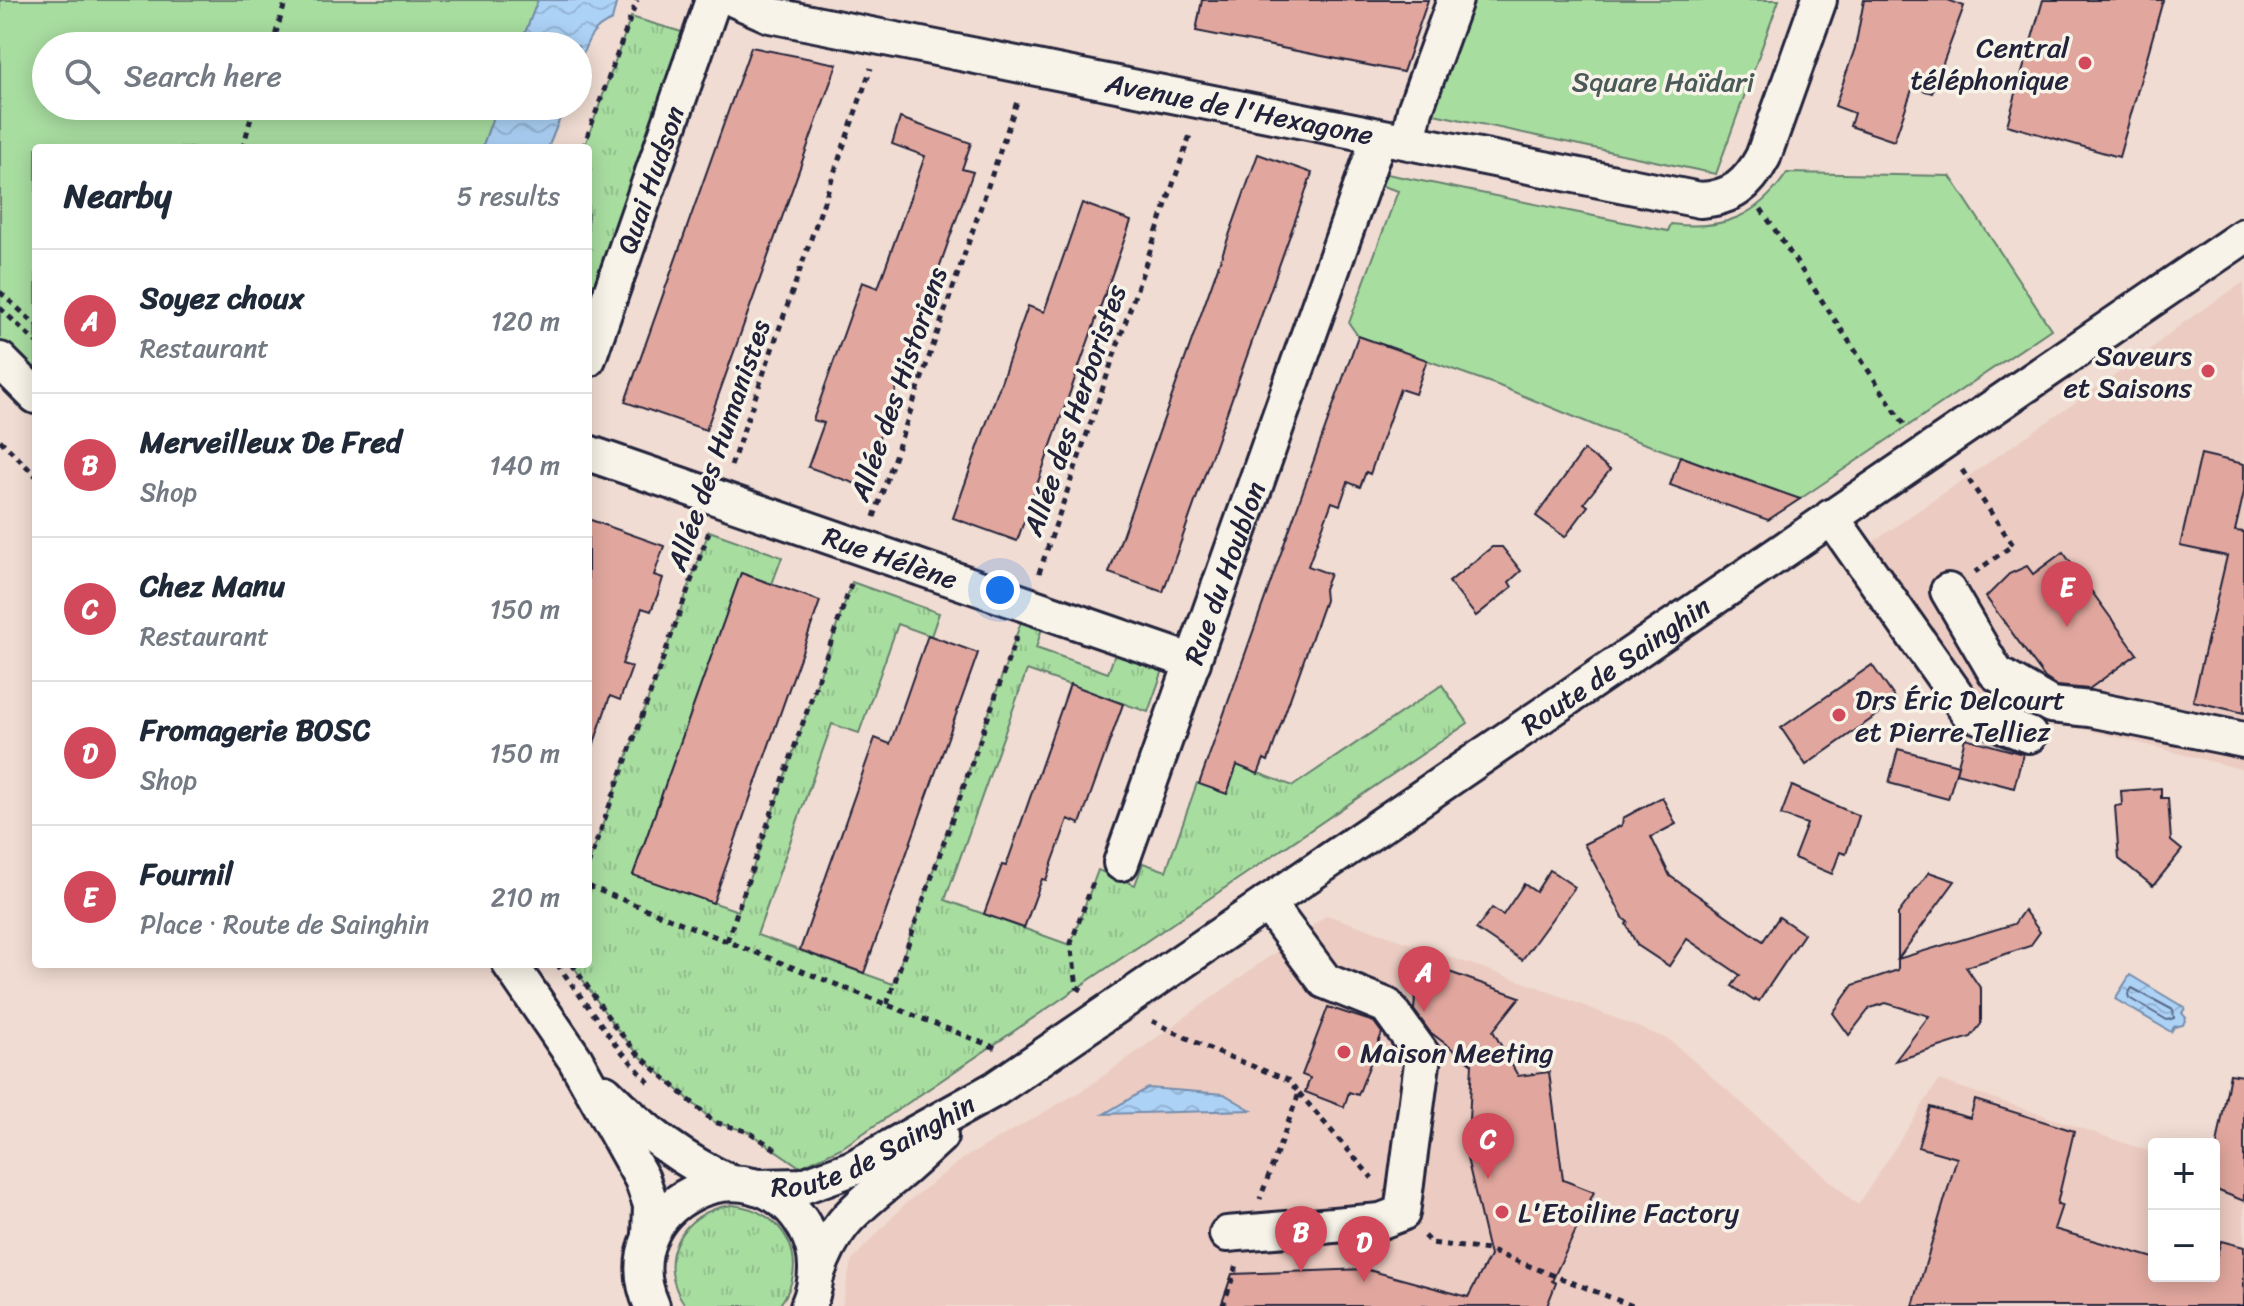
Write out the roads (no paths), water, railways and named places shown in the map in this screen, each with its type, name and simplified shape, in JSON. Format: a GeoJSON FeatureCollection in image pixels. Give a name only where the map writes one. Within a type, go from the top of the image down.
{"type":"FeatureCollection","features":[{"type":"Feature","properties":{"kind":"street","name":"Quai Hudson"},"geometry":{"type":"LineString","coordinates":[[592,348],[713,0]]}},
{"type":"Feature","properties":{"kind":"street","name":"Avenue de l'Hexagone"},"geometry":{"type":"LineString","coordinates":[[736,0],[770,15],[1029,68],[1682,198],[1717,199],[1745,185],[1763,157],[1819,0]]}},
{"type":"Feature","properties":{"kind":"street","name":"Rue du Houblon"},"geometry":{"type":"LineString","coordinates":[[1121,863],[1193,662],[1393,139],[1415,110],[1455,0]]}},
{"type":"Feature","properties":{"kind":"street","name":"Route de Sainghin"},"geometry":{"type":"LineString","coordinates":[[647,1249],[664,1215],[682,1197],[705,1187],[803,1186],[881,1154],[988,1094],[2244,236]]}},
{"type":"Feature","properties":{"kind":"street"},"geometry":{"type":"LineString","coordinates":[[0,360],[32,392]]}},
{"type":"Feature","properties":{"kind":"street","name":"Rue Hélène"},"geometry":{"type":"LineString","coordinates":[[592,454],[1193,662]]}},
{"type":"Feature","properties":{"kind":"street"},"geometry":{"type":"LineString","coordinates":[[1831,517],[1968,712],[2029,735]]}},
{"type":"Feature","properties":{"kind":"street"},"geometry":{"type":"LineString","coordinates":[[1948,591],[1996,673],[2051,705],[2090,709],[2244,740]]}},
{"type":"Feature","properties":{"kind":"street"},"geometry":{"type":"LineString","coordinates":[[1238,1234],[1381,1221],[1402,1213],[1423,1056],[1387,1006],[1325,981],[1267,903]]}},
{"type":"Feature","properties":{"kind":"street"},"geometry":{"type":"LineString","coordinates":[[513,968],[575,1059],[642,1179],[651,1205],[646,1287],[652,1306]]}},
{"type":"Feature","properties":{"kind":"street"},"geometry":{"type":"LineString","coordinates":[[575,1059],[644,1128],[680,1156],[779,1198],[798,1216],[814,1251],[811,1297]]}},
{"type":"Feature","properties":{"kind":"street","name":"Route de Sainghin"},"geometry":{"type":"LineString","coordinates":[[811,1297],[824,1251],[848,1216],[988,1094]]}},
{"type":"Feature","properties":{"kind":"street"},"geometry":{"type":"LineString","coordinates":[[625,1306],[639,1282],[647,1249]]}},
{"type":"Feature","properties":{"kind":"water"},"geometry":{"type":"Polygon","coordinates":[[[538,0],[617,0],[612,20],[592,35],[592,32],[525,32],[538,0]]]}},
{"type":"Feature","properties":{"kind":"water"},"geometry":{"type":"Polygon","coordinates":[[[492,120],[559,120],[550,144],[483,144],[492,120]]]}},
{"type":"Feature","properties":{"kind":"water"},"geometry":{"type":"Polygon","coordinates":[[[2130,975],[2185,1008],[2183,1025],[2174,1027],[2171,1032],[2115,999],[2130,975]]]}},
{"type":"Feature","properties":{"kind":"water"},"geometry":{"type":"Polygon","coordinates":[[[1148,1088],[1224,1094],[1251,1110],[1104,1114],[1148,1088]]]}},
{"type":"Feature","properties":{"kind":"place","name":"Central téléphonique"},"geometry":{"type":"Point","coordinates":[2085,63]}},
{"type":"Feature","properties":{"kind":"place","name":"Saveurs et Saisons"},"geometry":{"type":"Point","coordinates":[2208,371]}},
{"type":"Feature","properties":{"kind":"place","name":"Fournil"},"geometry":{"type":"Point","coordinates":[2067,627]}},
{"type":"Feature","properties":{"kind":"place","name":"Drs Éric Delcourt et Pierre Telliez"},"geometry":{"type":"Point","coordinates":[1839,715]}},
{"type":"Feature","properties":{"kind":"place","name":"Soyez choux"},"geometry":{"type":"Point","coordinates":[1424,1012]}},
{"type":"Feature","properties":{"kind":"place","name":"Maison Meeting"},"geometry":{"type":"Point","coordinates":[1344,1052]}},
{"type":"Feature","properties":{"kind":"place","name":"Chez Manu"},"geometry":{"type":"Point","coordinates":[1488,1179]}},
{"type":"Feature","properties":{"kind":"place","name":"L'Etoiline Factory"},"geometry":{"type":"Point","coordinates":[1502,1212]}},
{"type":"Feature","properties":{"kind":"place","name":"Merveilleux De Fred"},"geometry":{"type":"Point","coordinates":[1301,1272]}},
{"type":"Feature","properties":{"kind":"place","name":"Fromagerie BOSC"},"geometry":{"type":"Point","coordinates":[1364,1282]}},
{"type":"Feature","properties":{"kind":"park label","name":"Square Haïdari"},"geometry":{"type":"Point","coordinates":[1663,81]}}]}
